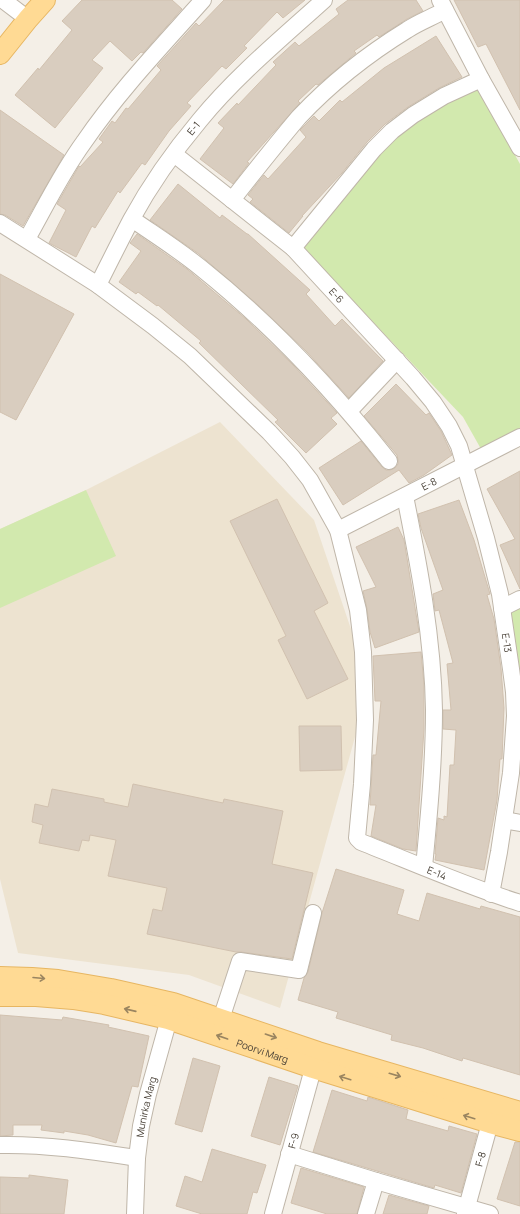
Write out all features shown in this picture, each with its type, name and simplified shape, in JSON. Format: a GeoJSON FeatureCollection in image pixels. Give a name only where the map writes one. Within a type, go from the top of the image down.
{"type":"FeatureCollection","features":[{"type":"Feature","properties":{"kind":"main road"},"geometry":{"type":"LineString","coordinates":[[0,54],[45,0]]}},
{"type":"Feature","properties":{"kind":"main road","name":"Poorvi Marg"},"geometry":{"type":"LineString","coordinates":[[0,978],[58,980],[111,989],[315,1060],[493,1114],[520,1131]]}},
{"type":"Feature","properties":{"kind":"main road","name":"Poorvi Marg"},"geometry":{"type":"LineString","coordinates":[[0,996],[36,996],[73,999],[221,1019],[315,1060]]}},
{"type":"Feature","properties":{"kind":"main road","name":"Poorvi Marg"},"geometry":{"type":"LineString","coordinates":[[493,1114],[520,1112]]}},
{"type":"Feature","properties":{"kind":"street"},"geometry":{"type":"LineString","coordinates":[[3,0],[28,19]]}},
{"type":"Feature","properties":{"kind":"street"},"geometry":{"type":"LineString","coordinates":[[27,239],[74,156],[108,109],[203,0]]}},
{"type":"Feature","properties":{"kind":"street","name":"E-1"},"geometry":{"type":"LineString","coordinates":[[98,285],[132,219],[174,154],[200,120],[258,60],[324,0]]}},
{"type":"Feature","properties":{"kind":"street"},"geometry":{"type":"LineString","coordinates":[[232,200],[300,117],[336,81],[387,42],[409,29],[443,5],[481,78],[520,147]]}},
{"type":"Feature","properties":{"kind":"street"},"geometry":{"type":"LineString","coordinates":[[293,248],[374,149],[392,132],[413,115],[444,96],[481,78]]}},
{"type":"Feature","properties":{"kind":"street","name":"E-6"},"geometry":{"type":"LineString","coordinates":[[174,154],[293,248],[423,390],[449,426],[459,446],[466,466]]}},
{"type":"Feature","properties":{"kind":"street"},"geometry":{"type":"LineString","coordinates":[[132,219],[200,267],[253,312],[349,412],[388,461]]}},
{"type":"Feature","properties":{"kind":"street"},"geometry":{"type":"LineString","coordinates":[[0,223],[98,285],[190,356],[270,432],[292,457],[310,480],[338,530]]}},
{"type":"Feature","properties":{"kind":"street"},"geometry":{"type":"LineString","coordinates":[[349,412],[397,360]]}},
{"type":"Feature","properties":{"kind":"street","name":"E-8"},"geometry":{"type":"LineString","coordinates":[[338,530],[466,466],[520,437]]}},
{"type":"Feature","properties":{"kind":"street","name":"E-13"},"geometry":{"type":"LineString","coordinates":[[466,466],[486,538],[502,608],[514,692],[517,742],[512,821],[491,894]]}},
{"type":"Feature","properties":{"kind":"street"},"geometry":{"type":"LineString","coordinates":[[405,496],[430,645],[433,679],[433,747],[424,867]]}},
{"type":"Feature","properties":{"kind":"street","name":"E-14"},"geometry":{"type":"LineString","coordinates":[[338,530],[358,610],[363,652],[364,741],[357,838],[362,842],[491,894],[520,903]]}},
{"type":"Feature","properties":{"kind":"street"},"geometry":{"type":"LineString","coordinates":[[502,608],[520,599]]}},
{"type":"Feature","properties":{"kind":"street"},"geometry":{"type":"LineString","coordinates":[[221,1019],[240,961],[299,970],[314,913]]}},
{"type":"Feature","properties":{"kind":"street","name":"Munirka Marg"},"geometry":{"type":"LineString","coordinates":[[135,1214],[137,1158],[148,1094],[175,1012]]}},
{"type":"Feature","properties":{"kind":"street","name":"Munirka Marg"},"geometry":{"type":"LineString","coordinates":[[142,1214],[143,1174],[149,1124],[168,1053],[175,1012]]}},
{"type":"Feature","properties":{"kind":"street","name":"F-9"},"geometry":{"type":"LineString","coordinates":[[273,1214],[315,1060]]}},
{"type":"Feature","properties":{"kind":"street","name":"F-8"},"geometry":{"type":"LineString","coordinates":[[466,1210],[493,1114]]}},
{"type":"Feature","properties":{"kind":"street"},"geometry":{"type":"LineString","coordinates":[[0,1145],[22,1144],[68,1148],[137,1158]]}},
{"type":"Feature","properties":{"kind":"street"},"geometry":{"type":"LineString","coordinates":[[289,1154],[466,1210],[490,1214]]}},
{"type":"Feature","properties":{"kind":"street"},"geometry":{"type":"LineString","coordinates":[[366,1214],[376,1181]]}},
{"type":"Feature","properties":{"kind":"shaded area"},"geometry":{"type":"Polygon","coordinates":[[[220,422],[314,520],[353,635],[360,719],[280,1008],[189,975],[18,953],[0,879],[0,529],[86,490],[220,422]]]}},
{"type":"Feature","properties":{"kind":"green space"},"geometry":{"type":"Polygon","coordinates":[[[477,87],[520,164],[520,428],[481,449],[463,417],[301,246],[379,152],[412,123],[477,87]]]}},
{"type":"Feature","properties":{"kind":"green space"},"geometry":{"type":"Polygon","coordinates":[[[86,490],[116,556],[0,608],[0,529],[86,490]]]}},
{"type":"Feature","properties":{"kind":"green space"},"geometry":{"type":"Polygon","coordinates":[[[520,602],[520,727],[508,608],[520,602]]]}},
{"type":"Feature","properties":{"kind":"building"},"geometry":{"type":"Polygon","coordinates":[[[82,0],[172,0],[182,9],[143,53],[141,52],[132,61],[110,41],[92,60],[103,68],[55,128],[15,95],[38,68],[39,70],[72,30],[62,21],[82,0]]]}},
{"type":"Feature","properties":{"kind":"building"},"geometry":{"type":"Polygon","coordinates":[[[224,0],[305,0],[283,18],[277,12],[244,46],[247,48],[226,69],[222,66],[187,103],[191,106],[169,131],[145,165],[142,163],[120,193],[118,191],[95,228],[92,226],[76,257],[49,243],[66,210],[57,204],[79,166],[80,167],[103,142],[99,139],[112,121],[115,123],[126,108],[128,109],[161,70],[157,66],[196,23],[199,26],[224,0]]]}},
{"type":"Feature","properties":{"kind":"building"},"geometry":{"type":"Polygon","coordinates":[[[348,0],[416,0],[423,11],[407,19],[379,37],[377,35],[354,51],[356,53],[318,85],[316,84],[298,101],[300,103],[247,162],[249,163],[233,184],[200,159],[224,128],[218,123],[237,103],[238,105],[276,65],[273,62],[295,42],[299,46],[339,14],[336,9],[348,0]]]}},
{"type":"Feature","properties":{"kind":"building"},"geometry":{"type":"Polygon","coordinates":[[[454,0],[520,0],[520,110],[486,44],[478,47],[454,0]]]}},
{"type":"Feature","properties":{"kind":"building"},"geometry":{"type":"Polygon","coordinates":[[[436,36],[462,77],[439,88],[408,107],[385,124],[367,142],[289,233],[250,202],[253,199],[248,195],[264,175],[268,179],[306,137],[300,130],[314,116],[319,121],[340,100],[342,102],[384,68],[436,36]]]}},
{"type":"Feature","properties":{"kind":"building"},"geometry":{"type":"Polygon","coordinates":[[[0,110],[64,155],[23,226],[5,215],[0,214],[0,110]]]}},
{"type":"Feature","properties":{"kind":"building"},"geometry":{"type":"Polygon","coordinates":[[[178,184],[220,218],[222,215],[248,234],[310,290],[306,294],[335,326],[342,319],[383,361],[349,398],[307,352],[258,305],[199,254],[150,220],[178,184]]]}},
{"type":"Feature","properties":{"kind":"building"},"geometry":{"type":"Polygon","coordinates":[[[137,234],[187,269],[246,319],[293,365],[337,413],[331,418],[337,424],[306,453],[275,422],[278,420],[199,343],[201,341],[158,305],[157,306],[138,292],[136,294],[119,282],[141,251],[130,243],[137,234]]]}},
{"type":"Feature","properties":{"kind":"building"},"geometry":{"type":"Polygon","coordinates":[[[0,274],[74,314],[16,420],[0,412],[0,274]]]}},
{"type":"Feature","properties":{"kind":"building"},"geometry":{"type":"Polygon","coordinates":[[[396,384],[426,415],[429,413],[441,431],[452,455],[424,475],[409,483],[399,470],[343,505],[319,468],[361,441],[382,467],[386,470],[395,468],[398,464],[397,455],[364,416],[396,384]]]}},
{"type":"Feature","properties":{"kind":"building"},"geometry":{"type":"Polygon","coordinates":[[[520,471],[520,589],[500,545],[515,539],[487,489],[520,471]]]}},
{"type":"Feature","properties":{"kind":"building"},"geometry":{"type":"Polygon","coordinates":[[[277,499],[328,603],[314,611],[348,679],[307,699],[278,640],[286,636],[230,521],[277,499]]]}},
{"type":"Feature","properties":{"kind":"building"},"geometry":{"type":"Polygon","coordinates":[[[459,500],[474,540],[490,594],[487,595],[494,619],[501,668],[504,708],[502,759],[500,759],[497,800],[484,870],[435,860],[438,818],[444,820],[444,816],[447,817],[450,765],[454,765],[456,730],[443,729],[443,710],[451,710],[447,664],[453,663],[439,610],[435,611],[433,594],[443,590],[421,528],[418,514],[459,500]]]}},
{"type":"Feature","properties":{"kind":"building"},"geometry":{"type":"Polygon","coordinates":[[[398,527],[404,540],[419,632],[375,648],[370,632],[363,591],[376,587],[356,547],[398,527]]]}},
{"type":"Feature","properties":{"kind":"building"},"geometry":{"type":"Polygon","coordinates":[[[421,652],[424,684],[424,729],[416,851],[403,849],[371,836],[376,805],[370,805],[373,755],[376,755],[381,701],[375,701],[373,656],[421,652]]]}},
{"type":"Feature","properties":{"kind":"building"},"geometry":{"type":"Polygon","coordinates":[[[299,726],[341,726],[342,770],[300,771],[299,726]]]}},
{"type":"Feature","properties":{"kind":"building"},"geometry":{"type":"Polygon","coordinates":[[[133,784],[223,803],[224,799],[283,811],[272,864],[313,873],[292,959],[236,952],[147,934],[153,909],[162,911],[167,888],[108,876],[116,840],[90,835],[89,841],[82,840],[79,851],[39,843],[43,825],[32,822],[35,804],[48,807],[52,789],[104,799],[104,802],[128,807],[133,784]]]}},
{"type":"Feature","properties":{"kind":"building"},"geometry":{"type":"Polygon","coordinates":[[[336,869],[404,890],[397,914],[419,921],[427,893],[480,909],[481,906],[520,917],[520,1075],[463,1058],[462,1061],[423,1048],[391,1040],[392,1035],[336,1018],[338,1012],[298,1000],[304,978],[308,972],[322,913],[336,869]]]}},
{"type":"Feature","properties":{"kind":"building"},"geometry":{"type":"Polygon","coordinates":[[[0,1015],[62,1020],[63,1017],[109,1025],[108,1027],[149,1036],[138,1087],[132,1086],[116,1143],[88,1135],[64,1131],[64,1133],[41,1130],[42,1125],[13,1125],[13,1135],[0,1136],[0,1015]]]}},
{"type":"Feature","properties":{"kind":"building"},"geometry":{"type":"Polygon","coordinates":[[[193,1058],[220,1066],[202,1132],[175,1124],[193,1058]]]}},
{"type":"Feature","properties":{"kind":"building"},"geometry":{"type":"Polygon","coordinates":[[[269,1077],[298,1086],[280,1145],[251,1136],[269,1077]]]}},
{"type":"Feature","properties":{"kind":"building"},"geometry":{"type":"Polygon","coordinates":[[[332,1090],[367,1101],[368,1097],[408,1110],[406,1119],[448,1131],[449,1126],[477,1134],[461,1193],[435,1185],[434,1188],[313,1152],[332,1090]]]}},
{"type":"Feature","properties":{"kind":"building"},"geometry":{"type":"Polygon","coordinates":[[[515,1142],[520,1142],[520,1206],[497,1199],[515,1142]]]}},
{"type":"Feature","properties":{"kind":"building"},"geometry":{"type":"Polygon","coordinates":[[[212,1149],[266,1165],[257,1193],[253,1192],[247,1214],[202,1214],[176,1206],[185,1176],[202,1182],[212,1149]]]}},
{"type":"Feature","properties":{"kind":"building"},"geometry":{"type":"Polygon","coordinates":[[[301,1168],[364,1187],[357,1214],[327,1214],[291,1203],[301,1168]]]}},
{"type":"Feature","properties":{"kind":"building"},"geometry":{"type":"Polygon","coordinates":[[[29,1175],[68,1180],[64,1214],[0,1214],[0,1177],[29,1178],[29,1175]]]}},
{"type":"Feature","properties":{"kind":"building"},"geometry":{"type":"Polygon","coordinates":[[[389,1195],[429,1206],[427,1214],[383,1214],[389,1195]]]}}]}
